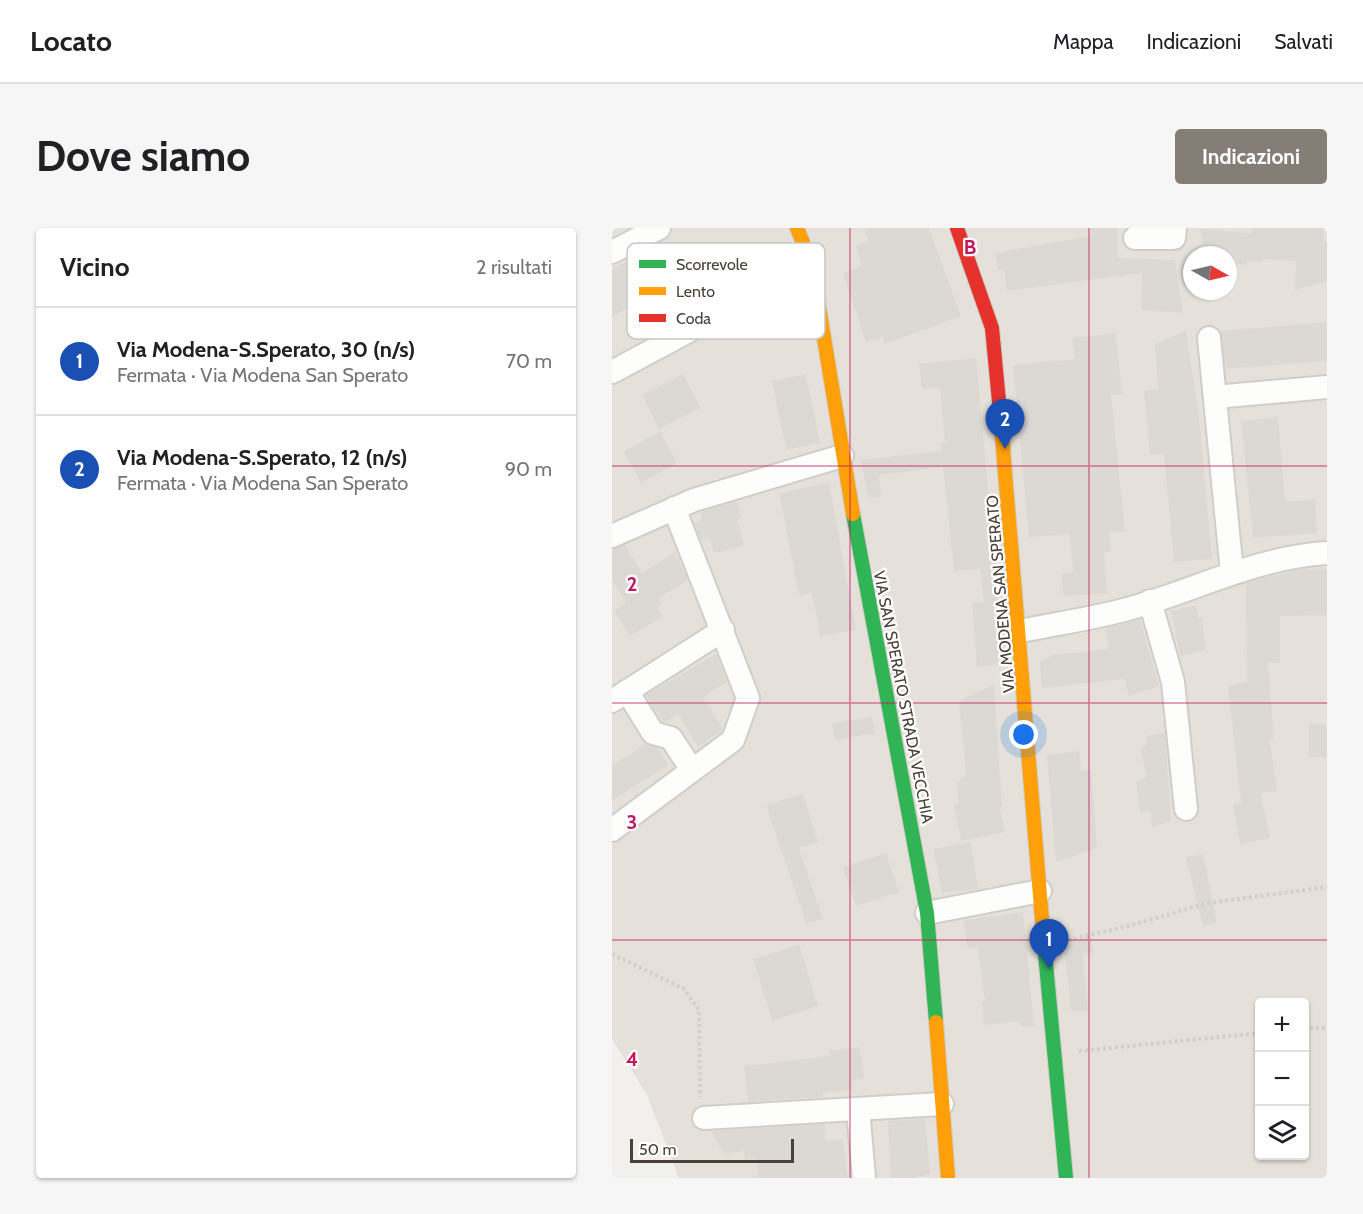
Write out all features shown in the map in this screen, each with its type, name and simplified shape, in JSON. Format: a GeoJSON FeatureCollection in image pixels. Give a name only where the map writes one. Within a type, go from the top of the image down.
{"type":"FeatureCollection","features":[{"type":"Feature","properties":{"kind":"street"},"geometry":{"type":"LineString","coordinates":[[630,243],[659,228]]}},
{"type":"Feature","properties":{"kind":"street","name":"VIA SAN SPERATO STRADA VECCHIA"},"geometry":{"type":"LineString","coordinates":[[797,228],[803,243]]}},
{"type":"Feature","properties":{"kind":"street","name":"VIA MODENA SAN SPERATO"},"geometry":{"type":"LineString","coordinates":[[957,228],[992,328],[1066,1178]]}},
{"type":"Feature","properties":{"kind":"street"},"geometry":{"type":"LineString","coordinates":[[1135,238],[1174,238],[1175,228]]}},
{"type":"Feature","properties":{"kind":"street"},"geometry":{"type":"LineString","coordinates":[[612,252],[627,244]]}},
{"type":"Feature","properties":{"kind":"street"},"geometry":{"type":"LineString","coordinates":[[1209,338],[1232,573]]}},
{"type":"Feature","properties":{"kind":"street"},"geometry":{"type":"LineString","coordinates":[[612,372],[674,339]]}},
{"type":"Feature","properties":{"kind":"street","name":"VIA SAN SPERATO STRADA VECCHIA"},"geometry":{"type":"LineString","coordinates":[[824,339],[842,456],[927,913],[948,1178]]}},
{"type":"Feature","properties":{"kind":"street"},"geometry":{"type":"LineString","coordinates":[[1215,397],[1327,387]]}},
{"type":"Feature","properties":{"kind":"street"},"geometry":{"type":"LineString","coordinates":[[612,536],[674,508],[787,470],[842,456]]}},
{"type":"Feature","properties":{"kind":"street"},"geometry":{"type":"LineString","coordinates":[[612,830],[733,740],[748,698],[674,508]]}},
{"type":"Feature","properties":{"kind":"street"},"geometry":{"type":"LineString","coordinates":[[1020,631],[1125,610],[1232,573],[1310,554],[1327,553]]}},
{"type":"Feature","properties":{"kind":"street"},"geometry":{"type":"LineString","coordinates":[[1150,602],[1173,682],[1186,809]]}},
{"type":"Feature","properties":{"kind":"street"},"geometry":{"type":"LineString","coordinates":[[692,770],[671,738],[653,733],[620,696],[723,630]]}},
{"type":"Feature","properties":{"kind":"street"},"geometry":{"type":"LineString","coordinates":[[927,913],[1040,891]]}},
{"type":"Feature","properties":{"kind":"street"},"geometry":{"type":"LineString","coordinates":[[704,1118],[942,1104]]}},
{"type":"Feature","properties":{"kind":"street"},"geometry":{"type":"LineString","coordinates":[[858,1109],[864,1178]]}},
{"type":"Feature","properties":{"kind":"path"},"geometry":{"type":"LineString","coordinates":[[1044,945],[1128,926],[1208,903],[1327,887]]}},
{"type":"Feature","properties":{"kind":"path"},"geometry":{"type":"LineString","coordinates":[[612,954],[684,989],[699,1010],[700,1102],[704,1118]]}},
{"type":"Feature","properties":{"kind":"path"},"geometry":{"type":"LineString","coordinates":[[1309,1029],[1327,1027]]}},
{"type":"Feature","properties":{"kind":"path"},"geometry":{"type":"LineString","coordinates":[[1054,1053],[1255,1034]]}},
{"type":"Feature","properties":{"kind":"shaded area"},"geometry":{"type":"Polygon","coordinates":[[[612,228],[1327,228],[1327,1178],[679,1178],[647,1095],[612,1039],[612,228]]]}},
{"type":"Feature","properties":{"kind":"building"},"geometry":{"type":"Polygon","coordinates":[[[864,228],[929,228],[961,316],[885,344],[882,337],[866,343],[843,273],[862,266],[855,246],[869,241],[864,228]]]}},
{"type":"Feature","properties":{"kind":"building"},"geometry":{"type":"Polygon","coordinates":[[[1090,228],[1117,228],[1117,258],[1175,260],[1183,313],[1141,310],[1142,273],[1007,291],[1004,269],[998,270],[995,253],[1091,236],[1090,228]]]}},
{"type":"Feature","properties":{"kind":"building"},"geometry":{"type":"Polygon","coordinates":[[[1252,228],[1324,228],[1323,242],[1327,242],[1327,281],[1295,290],[1296,261],[1263,259],[1263,262],[1247,261],[1247,265],[1237,264],[1237,246],[1203,246],[1200,229],[1251,233],[1252,228]]]}},
{"type":"Feature","properties":{"kind":"building"},"geometry":{"type":"Polygon","coordinates":[[[627,261],[627,308],[612,317],[612,270],[627,261]]]}},
{"type":"Feature","properties":{"kind":"building"},"geometry":{"type":"Polygon","coordinates":[[[1327,322],[1327,361],[1226,369],[1220,331],[1327,322]]]}},
{"type":"Feature","properties":{"kind":"building"},"geometry":{"type":"Polygon","coordinates":[[[1186,331],[1199,416],[1212,559],[1174,562],[1164,454],[1150,455],[1144,391],[1158,389],[1155,344],[1186,331]]]}},
{"type":"Feature","properties":{"kind":"building"},"geometry":{"type":"Polygon","coordinates":[[[1116,333],[1122,394],[1111,395],[1125,531],[1109,532],[1111,552],[1104,552],[1107,593],[1063,596],[1062,573],[1073,573],[1070,534],[1029,537],[1013,365],[1075,359],[1072,338],[1116,333]]]}},
{"type":"Feature","properties":{"kind":"building"},"geometry":{"type":"Polygon","coordinates":[[[976,358],[1004,664],[977,667],[972,603],[984,602],[980,569],[954,571],[943,467],[879,475],[881,497],[868,498],[861,460],[942,451],[940,443],[945,443],[940,388],[922,389],[919,364],[976,358]]]}},
{"type":"Feature","properties":{"kind":"building"},"geometry":{"type":"Polygon","coordinates":[[[683,374],[701,408],[659,429],[642,395],[683,374]]]}},
{"type":"Feature","properties":{"kind":"building"},"geometry":{"type":"Polygon","coordinates":[[[806,374],[820,443],[786,450],[772,381],[806,374]]]}},
{"type":"Feature","properties":{"kind":"building"},"geometry":{"type":"Polygon","coordinates":[[[1278,417],[1285,502],[1315,499],[1317,533],[1253,538],[1241,421],[1278,417]]]}},
{"type":"Feature","properties":{"kind":"building"},"geometry":{"type":"Polygon","coordinates":[[[660,431],[677,463],[641,483],[624,452],[660,431]]]}},
{"type":"Feature","properties":{"kind":"building"},"geometry":{"type":"Polygon","coordinates":[[[829,483],[856,630],[820,636],[812,593],[799,596],[779,493],[829,483]]]}},
{"type":"Feature","properties":{"kind":"building"},"geometry":{"type":"Polygon","coordinates":[[[737,501],[742,518],[737,519],[744,546],[714,553],[709,537],[701,540],[694,523],[702,520],[700,512],[737,501]]]}},
{"type":"Feature","properties":{"kind":"building"},"geometry":{"type":"Polygon","coordinates":[[[625,545],[642,573],[675,552],[688,580],[659,598],[662,604],[657,607],[663,616],[630,636],[614,611],[626,603],[612,580],[612,549],[625,545]]]}},
{"type":"Feature","properties":{"kind":"building"},"geometry":{"type":"Polygon","coordinates":[[[1327,569],[1327,615],[1280,616],[1280,663],[1268,663],[1274,740],[1270,741],[1277,791],[1261,793],[1270,838],[1240,844],[1233,804],[1241,803],[1228,686],[1247,682],[1246,583],[1297,570],[1327,569]]]}},
{"type":"Feature","properties":{"kind":"building"},"geometry":{"type":"Polygon","coordinates":[[[1196,605],[1199,619],[1202,618],[1206,650],[1180,656],[1171,611],[1196,605]]]}},
{"type":"Feature","properties":{"kind":"building"},"geometry":{"type":"Polygon","coordinates":[[[1140,620],[1159,686],[1128,696],[1125,679],[1042,688],[1040,661],[1053,655],[1108,649],[1106,628],[1140,620]]]}},
{"type":"Feature","properties":{"kind":"building"},"geometry":{"type":"Polygon","coordinates":[[[716,654],[727,682],[703,697],[723,729],[698,747],[678,714],[665,722],[662,721],[646,695],[716,654]]]}},
{"type":"Feature","properties":{"kind":"building"},"geometry":{"type":"Polygon","coordinates":[[[994,684],[1002,806],[1000,807],[1005,832],[961,841],[954,805],[959,803],[957,784],[966,773],[959,701],[994,684]]]}},
{"type":"Feature","properties":{"kind":"building"},"geometry":{"type":"Polygon","coordinates":[[[872,717],[875,733],[835,740],[832,723],[872,717]]]}},
{"type":"Feature","properties":{"kind":"building"},"geometry":{"type":"Polygon","coordinates":[[[1309,724],[1327,725],[1327,757],[1309,757],[1309,724]]]}},
{"type":"Feature","properties":{"kind":"building"},"geometry":{"type":"Polygon","coordinates":[[[1165,733],[1171,820],[1152,828],[1151,811],[1140,813],[1136,780],[1146,778],[1141,750],[1147,744],[1146,736],[1165,733]]]}},
{"type":"Feature","properties":{"kind":"building"},"geometry":{"type":"Polygon","coordinates":[[[646,744],[657,748],[668,765],[612,800],[612,766],[646,744]]]}},
{"type":"Feature","properties":{"kind":"building"},"geometry":{"type":"Polygon","coordinates":[[[1079,751],[1081,771],[1091,770],[1097,848],[1056,862],[1047,755],[1079,751]]]}},
{"type":"Feature","properties":{"kind":"building"},"geometry":{"type":"Polygon","coordinates":[[[803,794],[818,842],[799,848],[823,919],[806,923],[766,805],[803,794]]]}},
{"type":"Feature","properties":{"kind":"building"},"geometry":{"type":"Polygon","coordinates":[[[971,842],[978,889],[942,893],[933,849],[971,842]]]}},
{"type":"Feature","properties":{"kind":"building"},"geometry":{"type":"Polygon","coordinates":[[[886,853],[899,892],[856,906],[843,867],[886,853]]]}},
{"type":"Feature","properties":{"kind":"building"},"geometry":{"type":"Polygon","coordinates":[[[1203,854],[1217,922],[1203,926],[1186,857],[1203,854]]]}},
{"type":"Feature","properties":{"kind":"building"},"geometry":{"type":"Polygon","coordinates":[[[1023,912],[1034,1026],[1021,1027],[1020,1021],[984,1025],[982,1001],[985,1001],[978,947],[967,948],[964,920],[1023,912]]]}},
{"type":"Feature","properties":{"kind":"building"},"geometry":{"type":"Polygon","coordinates":[[[1091,937],[1094,953],[1083,955],[1088,1011],[1071,1011],[1064,942],[1091,937]]]}},
{"type":"Feature","properties":{"kind":"building"},"geometry":{"type":"Polygon","coordinates":[[[799,945],[818,1006],[772,1021],[753,959],[799,945]]]}},
{"type":"Feature","properties":{"kind":"building"},"geometry":{"type":"Polygon","coordinates":[[[860,1047],[864,1078],[852,1080],[853,1089],[823,1093],[823,1097],[748,1102],[744,1066],[830,1056],[829,1051],[860,1047]]]}},
{"type":"Feature","properties":{"kind":"building"},"geometry":{"type":"Polygon","coordinates":[[[925,1119],[930,1174],[912,1178],[891,1178],[888,1121],[925,1119]]]}},
{"type":"Feature","properties":{"kind":"building"},"geometry":{"type":"Polygon","coordinates":[[[825,1124],[826,1141],[843,1139],[848,1178],[758,1178],[757,1159],[745,1160],[744,1151],[724,1154],[711,1131],[825,1124]]]}},
{"type":"Feature","properties":{"kind":"traffic: fast"},"geometry":{"type":"LineString","coordinates":[[853,514],[927,913],[936,1022]]}},
{"type":"Feature","properties":{"kind":"traffic: fast"},"geometry":{"type":"LineString","coordinates":[[1043,932],[1066,1178]]}},
{"type":"Feature","properties":{"kind":"traffic: slow"},"geometry":{"type":"LineString","coordinates":[[797,228],[803,243]]}},
{"type":"Feature","properties":{"kind":"traffic: slow"},"geometry":{"type":"LineString","coordinates":[[824,339],[853,514]]}},
{"type":"Feature","properties":{"kind":"traffic: slow"},"geometry":{"type":"LineString","coordinates":[[1000,412],[1043,932]]}},
{"type":"Feature","properties":{"kind":"traffic: slow"},"geometry":{"type":"LineString","coordinates":[[936,1022],[948,1178]]}},
{"type":"Feature","properties":{"kind":"traffic: jam"},"geometry":{"type":"LineString","coordinates":[[957,228],[992,328],[1000,412]]}},
{"type":"Feature","properties":{"kind":"place","name":"Via Modena-S.Sperato, 12 (n/s)"},"geometry":{"type":"Point","coordinates":[1005,449]}},
{"type":"Feature","properties":{"kind":"place","name":"Via Modena-S.Sperato, 30 (n/s)"},"geometry":{"type":"Point","coordinates":[1049,969]}}]}
